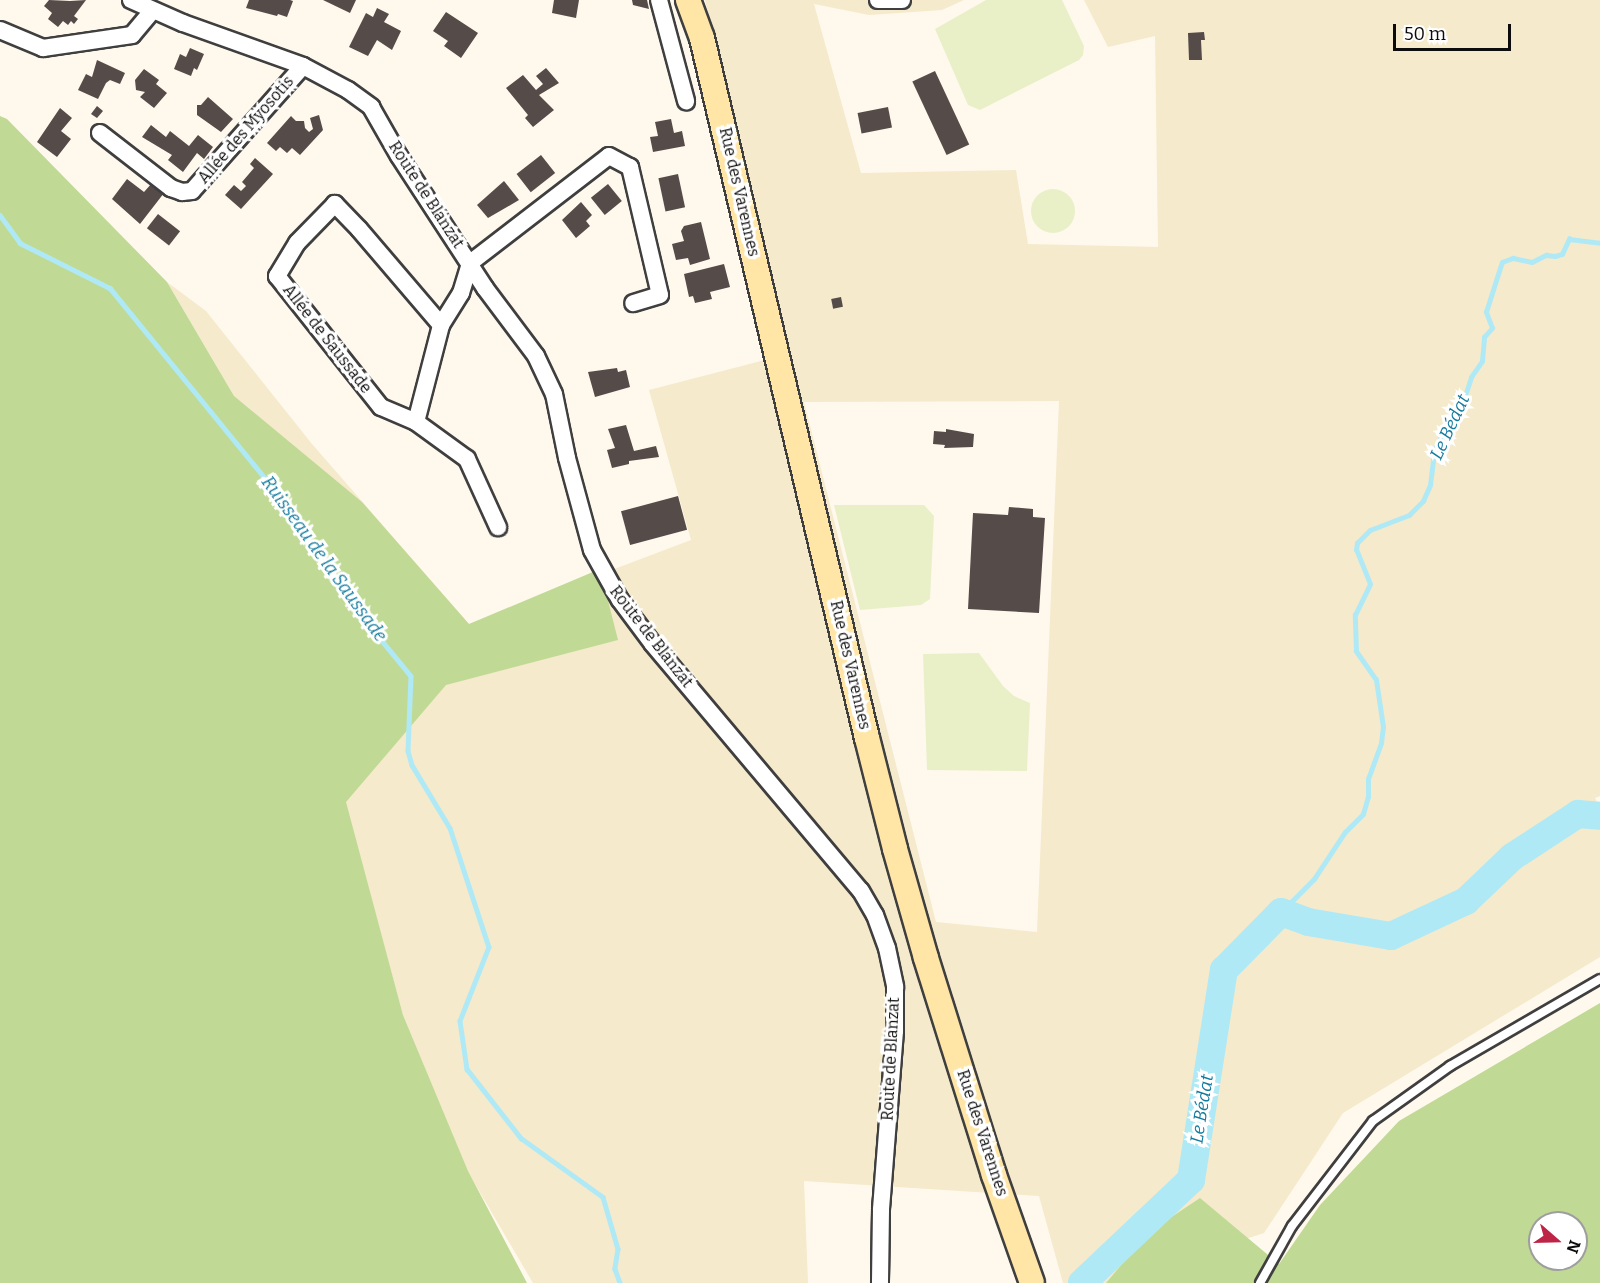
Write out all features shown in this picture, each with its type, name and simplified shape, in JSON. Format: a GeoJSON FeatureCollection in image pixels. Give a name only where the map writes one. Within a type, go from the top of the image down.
{"type":"FeatureCollection","features":[{"type":"Feature","properties":{"kind":"main road","name":"Rue des Varennes"},"geometry":{"type":"LineString","coordinates":[[688,0],[702,38],[864,728],[893,838],[966,1083],[1032,1283]]}},
{"type":"Feature","properties":{"kind":"main road","name":"Rue des Varennes"},"geometry":{"type":"LineString","coordinates":[[699,0],[702,38]]}},
{"type":"Feature","properties":{"kind":"street","name":"Route de Blanzat"},"geometry":{"type":"LineString","coordinates":[[131,0],[152,11],[303,66],[348,90],[371,107],[399,156],[485,288],[524,337],[545,373],[554,394],[583,520],[604,575],[652,643],[861,891],[875,915],[895,987],[895,1030],[881,1210],[880,1283]]}},
{"type":"Feature","properties":{"kind":"street"},"geometry":{"type":"LineString","coordinates":[[659,0],[686,100]]}},
{"type":"Feature","properties":{"kind":"street"},"geometry":{"type":"LineString","coordinates":[[878,0],[902,0]]}},
{"type":"Feature","properties":{"kind":"street"},"geometry":{"type":"LineString","coordinates":[[0,30],[43,48],[132,35],[152,11]]}},
{"type":"Feature","properties":{"kind":"street","name":"Allée des Myosotis"},"geometry":{"type":"LineString","coordinates":[[100,133],[171,188],[182,192],[192,191],[206,179],[303,66]]}},
{"type":"Feature","properties":{"kind":"street"},"geometry":{"type":"LineString","coordinates":[[498,527],[467,459],[416,422],[441,324],[461,293],[470,263],[609,156],[630,167],[660,294],[633,303]]}},
{"type":"Feature","properties":{"kind":"street","name":"Allée de Saussade"},"geometry":{"type":"LineString","coordinates":[[416,422],[381,407],[277,276],[297,243],[335,204],[441,324]]}},
{"type":"Feature","properties":{"kind":"lane"},"geometry":{"type":"LineString","coordinates":[[1260,1283],[1292,1226],[1373,1121],[1450,1066],[1600,979]]}},
{"type":"Feature","properties":{"kind":"shaded area"},"geometry":{"type":"Polygon","coordinates":[[[705,0],[964,0],[942,10],[869,15],[814,4],[861,173],[1016,170],[1028,244],[1158,247],[1155,36],[1108,47],[1084,0],[1600,0],[1600,796],[1595,798],[1600,808],[1600,957],[1343,1113],[1264,1233],[1110,1283],[1063,1283],[1039,1196],[804,1181],[808,1283],[533,1283],[468,1172],[403,1015],[234,396],[167,282],[206,311],[312,444],[469,624],[691,540],[649,390],[769,359],[720,62],[705,0]],[[1059,401],[804,402],[936,922],[1037,932],[1059,401]]]}},
{"type":"Feature","properties":{"kind":"green space"},"geometry":{"type":"Polygon","coordinates":[[[986,0],[1062,0],[1084,46],[1083,55],[1079,60],[980,110],[968,105],[935,29],[986,0]]]}},
{"type":"Feature","properties":{"kind":"green space"},"geometry":{"type":"Polygon","coordinates":[[[0,116],[7,119],[167,282],[234,396],[362,502],[469,624],[600,569],[618,640],[446,685],[346,802],[403,1015],[468,1171],[527,1283],[0,1283],[0,116]]]}},
{"type":"Feature","properties":{"kind":"green space"},"geometry":{"type":"Polygon","coordinates":[[[1053,189],[1068,196],[1075,211],[1068,226],[1053,233],[1038,226],[1031,211],[1038,196],[1053,189]]]}},
{"type":"Feature","properties":{"kind":"green space"},"geometry":{"type":"Polygon","coordinates":[[[834,505],[924,505],[934,516],[930,599],[921,605],[860,610],[834,505]]]}},
{"type":"Feature","properties":{"kind":"green space"},"geometry":{"type":"Polygon","coordinates":[[[979,653],[1003,686],[1014,696],[1030,703],[1027,771],[927,770],[923,654],[979,653]]]}},
{"type":"Feature","properties":{"kind":"green space"},"geometry":{"type":"Polygon","coordinates":[[[1600,1003],[1600,1283],[1106,1283],[1149,1232],[1200,1198],[1279,1264],[1320,1205],[1399,1121],[1600,1003]]]}},
{"type":"Feature","properties":{"kind":"building"},"geometry":{"type":"Polygon","coordinates":[[[49,0],[86,0],[74,16],[78,19],[74,24],[71,21],[68,25],[63,21],[58,27],[48,19],[52,13],[44,6],[49,0]]]}},
{"type":"Feature","properties":{"kind":"building"},"geometry":{"type":"Polygon","coordinates":[[[249,0],[293,1],[287,17],[246,8],[249,0]]]}},
{"type":"Feature","properties":{"kind":"building"},"geometry":{"type":"Polygon","coordinates":[[[323,0],[356,0],[350,13],[323,0]]]}},
{"type":"Feature","properties":{"kind":"building"},"geometry":{"type":"Polygon","coordinates":[[[554,0],[579,0],[576,18],[552,13],[554,0]]]}},
{"type":"Feature","properties":{"kind":"building"},"geometry":{"type":"Polygon","coordinates":[[[632,0],[647,0],[649,9],[633,5],[632,0]]]}},
{"type":"Feature","properties":{"kind":"building"},"geometry":{"type":"Polygon","coordinates":[[[377,8],[389,14],[384,22],[401,31],[392,50],[377,40],[368,56],[349,47],[366,13],[373,17],[377,8]]]}},
{"type":"Feature","properties":{"kind":"building"},"geometry":{"type":"Polygon","coordinates":[[[446,12],[478,33],[461,58],[444,46],[448,41],[433,31],[446,12]]]}},
{"type":"Feature","properties":{"kind":"building"},"geometry":{"type":"Polygon","coordinates":[[[1204,32],[1205,40],[1201,40],[1202,60],[1189,60],[1188,33],[1204,32]]]}},
{"type":"Feature","properties":{"kind":"building"},"geometry":{"type":"Polygon","coordinates":[[[190,48],[204,54],[197,70],[194,68],[191,76],[174,69],[180,54],[186,57],[190,48]]]}},
{"type":"Feature","properties":{"kind":"building"},"geometry":{"type":"Polygon","coordinates":[[[97,60],[125,73],[120,84],[110,80],[106,83],[98,99],[78,90],[86,74],[92,77],[97,60]]]}},
{"type":"Feature","properties":{"kind":"building"},"geometry":{"type":"Polygon","coordinates":[[[546,68],[559,83],[539,95],[554,110],[533,127],[525,118],[528,115],[506,88],[523,75],[536,90],[543,84],[536,76],[546,68]]]}},
{"type":"Feature","properties":{"kind":"building"},"geometry":{"type":"Polygon","coordinates":[[[144,69],[159,80],[156,84],[167,93],[154,108],[140,97],[145,92],[136,90],[135,80],[144,69]]]}},
{"type":"Feature","properties":{"kind":"building"},"geometry":{"type":"Polygon","coordinates":[[[935,71],[969,144],[947,155],[912,82],[935,71]]]}},
{"type":"Feature","properties":{"kind":"building"},"geometry":{"type":"Polygon","coordinates":[[[208,97],[233,119],[221,132],[197,115],[197,105],[201,105],[208,97]]]}},
{"type":"Feature","properties":{"kind":"building"},"geometry":{"type":"Polygon","coordinates":[[[97,106],[103,111],[97,118],[91,114],[97,106]]]}},
{"type":"Feature","properties":{"kind":"building"},"geometry":{"type":"Polygon","coordinates":[[[888,107],[892,128],[862,134],[858,113],[888,107]]]}},
{"type":"Feature","properties":{"kind":"building"},"geometry":{"type":"Polygon","coordinates":[[[60,108],[72,118],[61,131],[71,139],[57,157],[37,142],[60,108]]]}},
{"type":"Feature","properties":{"kind":"building"},"geometry":{"type":"Polygon","coordinates":[[[319,115],[323,130],[300,155],[292,148],[287,153],[280,147],[276,151],[267,143],[291,116],[296,121],[304,121],[305,128],[309,132],[313,129],[310,118],[319,115]]]}},
{"type":"Feature","properties":{"kind":"building"},"geometry":{"type":"Polygon","coordinates":[[[671,119],[674,133],[682,131],[685,146],[653,152],[650,137],[658,136],[655,122],[671,119]]]}},
{"type":"Feature","properties":{"kind":"building"},"geometry":{"type":"Polygon","coordinates":[[[151,125],[166,137],[170,131],[189,146],[198,135],[213,147],[204,159],[197,153],[183,172],[168,160],[172,155],[142,137],[151,125]]]}},
{"type":"Feature","properties":{"kind":"building"},"geometry":{"type":"Polygon","coordinates":[[[541,155],[555,173],[531,192],[517,174],[541,155]]]}},
{"type":"Feature","properties":{"kind":"building"},"geometry":{"type":"Polygon","coordinates":[[[255,158],[273,174],[241,209],[225,195],[234,185],[241,191],[246,186],[242,182],[254,168],[250,164],[255,158]]]}},
{"type":"Feature","properties":{"kind":"building"},"geometry":{"type":"Polygon","coordinates":[[[678,174],[685,207],[666,211],[658,178],[678,174]]]}},
{"type":"Feature","properties":{"kind":"building"},"geometry":{"type":"Polygon","coordinates":[[[127,179],[144,192],[152,183],[164,193],[140,224],[112,199],[127,179]]]}},
{"type":"Feature","properties":{"kind":"building"},"geometry":{"type":"Polygon","coordinates":[[[504,181],[519,200],[488,218],[477,205],[504,181]]]}},
{"type":"Feature","properties":{"kind":"building"},"geometry":{"type":"Polygon","coordinates":[[[608,184],[622,201],[605,215],[591,198],[608,184]]]}},
{"type":"Feature","properties":{"kind":"building"},"geometry":{"type":"Polygon","coordinates":[[[581,202],[592,215],[586,221],[590,226],[576,238],[562,220],[581,202]]]}},
{"type":"Feature","properties":{"kind":"building"},"geometry":{"type":"Polygon","coordinates":[[[158,214],[180,231],[169,245],[147,228],[158,214]]]}},
{"type":"Feature","properties":{"kind":"building"},"geometry":{"type":"Polygon","coordinates":[[[701,222],[710,259],[690,265],[688,258],[676,260],[672,244],[684,241],[681,231],[684,226],[701,222]]]}},
{"type":"Feature","properties":{"kind":"building"},"geometry":{"type":"Polygon","coordinates":[[[724,264],[730,287],[710,292],[712,299],[695,303],[693,296],[689,297],[684,274],[724,264]]]}},
{"type":"Feature","properties":{"kind":"building"},"geometry":{"type":"Polygon","coordinates":[[[841,297],[843,307],[833,309],[831,299],[841,297]]]}},
{"type":"Feature","properties":{"kind":"building"},"geometry":{"type":"Polygon","coordinates":[[[617,368],[618,372],[626,370],[630,387],[595,397],[588,372],[617,368]]]}},
{"type":"Feature","properties":{"kind":"building"},"geometry":{"type":"Polygon","coordinates":[[[626,425],[634,451],[656,446],[659,457],[629,461],[629,464],[612,468],[607,450],[615,448],[608,429],[626,425]]]}},
{"type":"Feature","properties":{"kind":"building"},"geometry":{"type":"Polygon","coordinates":[[[946,429],[974,434],[973,447],[944,448],[945,445],[933,444],[934,431],[946,432],[946,429]]]}},
{"type":"Feature","properties":{"kind":"building"},"geometry":{"type":"Polygon","coordinates":[[[678,496],[687,530],[630,545],[621,511],[678,496]]]}},
{"type":"Feature","properties":{"kind":"building"},"geometry":{"type":"Polygon","coordinates":[[[1009,507],[1033,509],[1033,517],[1045,518],[1039,613],[968,609],[973,513],[1008,515],[1009,507]]]}},
{"type":"Feature","properties":{"kind":"waterway","name":"Ruisseau de la Saussade"},"geometry":{"type":"LineString","coordinates":[[0,215],[20,243],[110,288],[278,494],[351,603],[411,676],[408,751],[412,765],[450,828],[489,947],[460,1021],[467,1069],[521,1138],[603,1197],[618,1249],[615,1269],[620,1283]]}},
{"type":"Feature","properties":{"kind":"waterway","name":"Le Bédat"},"geometry":{"type":"LineString","coordinates":[[1281,912],[1314,879],[1345,832],[1363,814],[1368,797],[1368,779],[1381,743],[1383,727],[1376,680],[1356,651],[1355,615],[1370,584],[1356,550],[1357,543],[1370,530],[1409,515],[1423,501],[1430,485],[1434,452],[1450,416],[1465,396],[1471,377],[1482,361],[1484,337],[1492,328],[1486,312],[1502,262],[1513,258],[1532,262],[1546,255],[1562,254],[1569,239],[1600,243]]}},
{"type":"Feature","properties":{"kind":"waterway","name":"Le Bédat"},"geometry":{"type":"LineString","coordinates":[[1082,1283],[1191,1180],[1224,970],[1281,912],[1308,922],[1391,936],[1466,901],[1512,857],[1578,814],[1600,816]]}}]}
